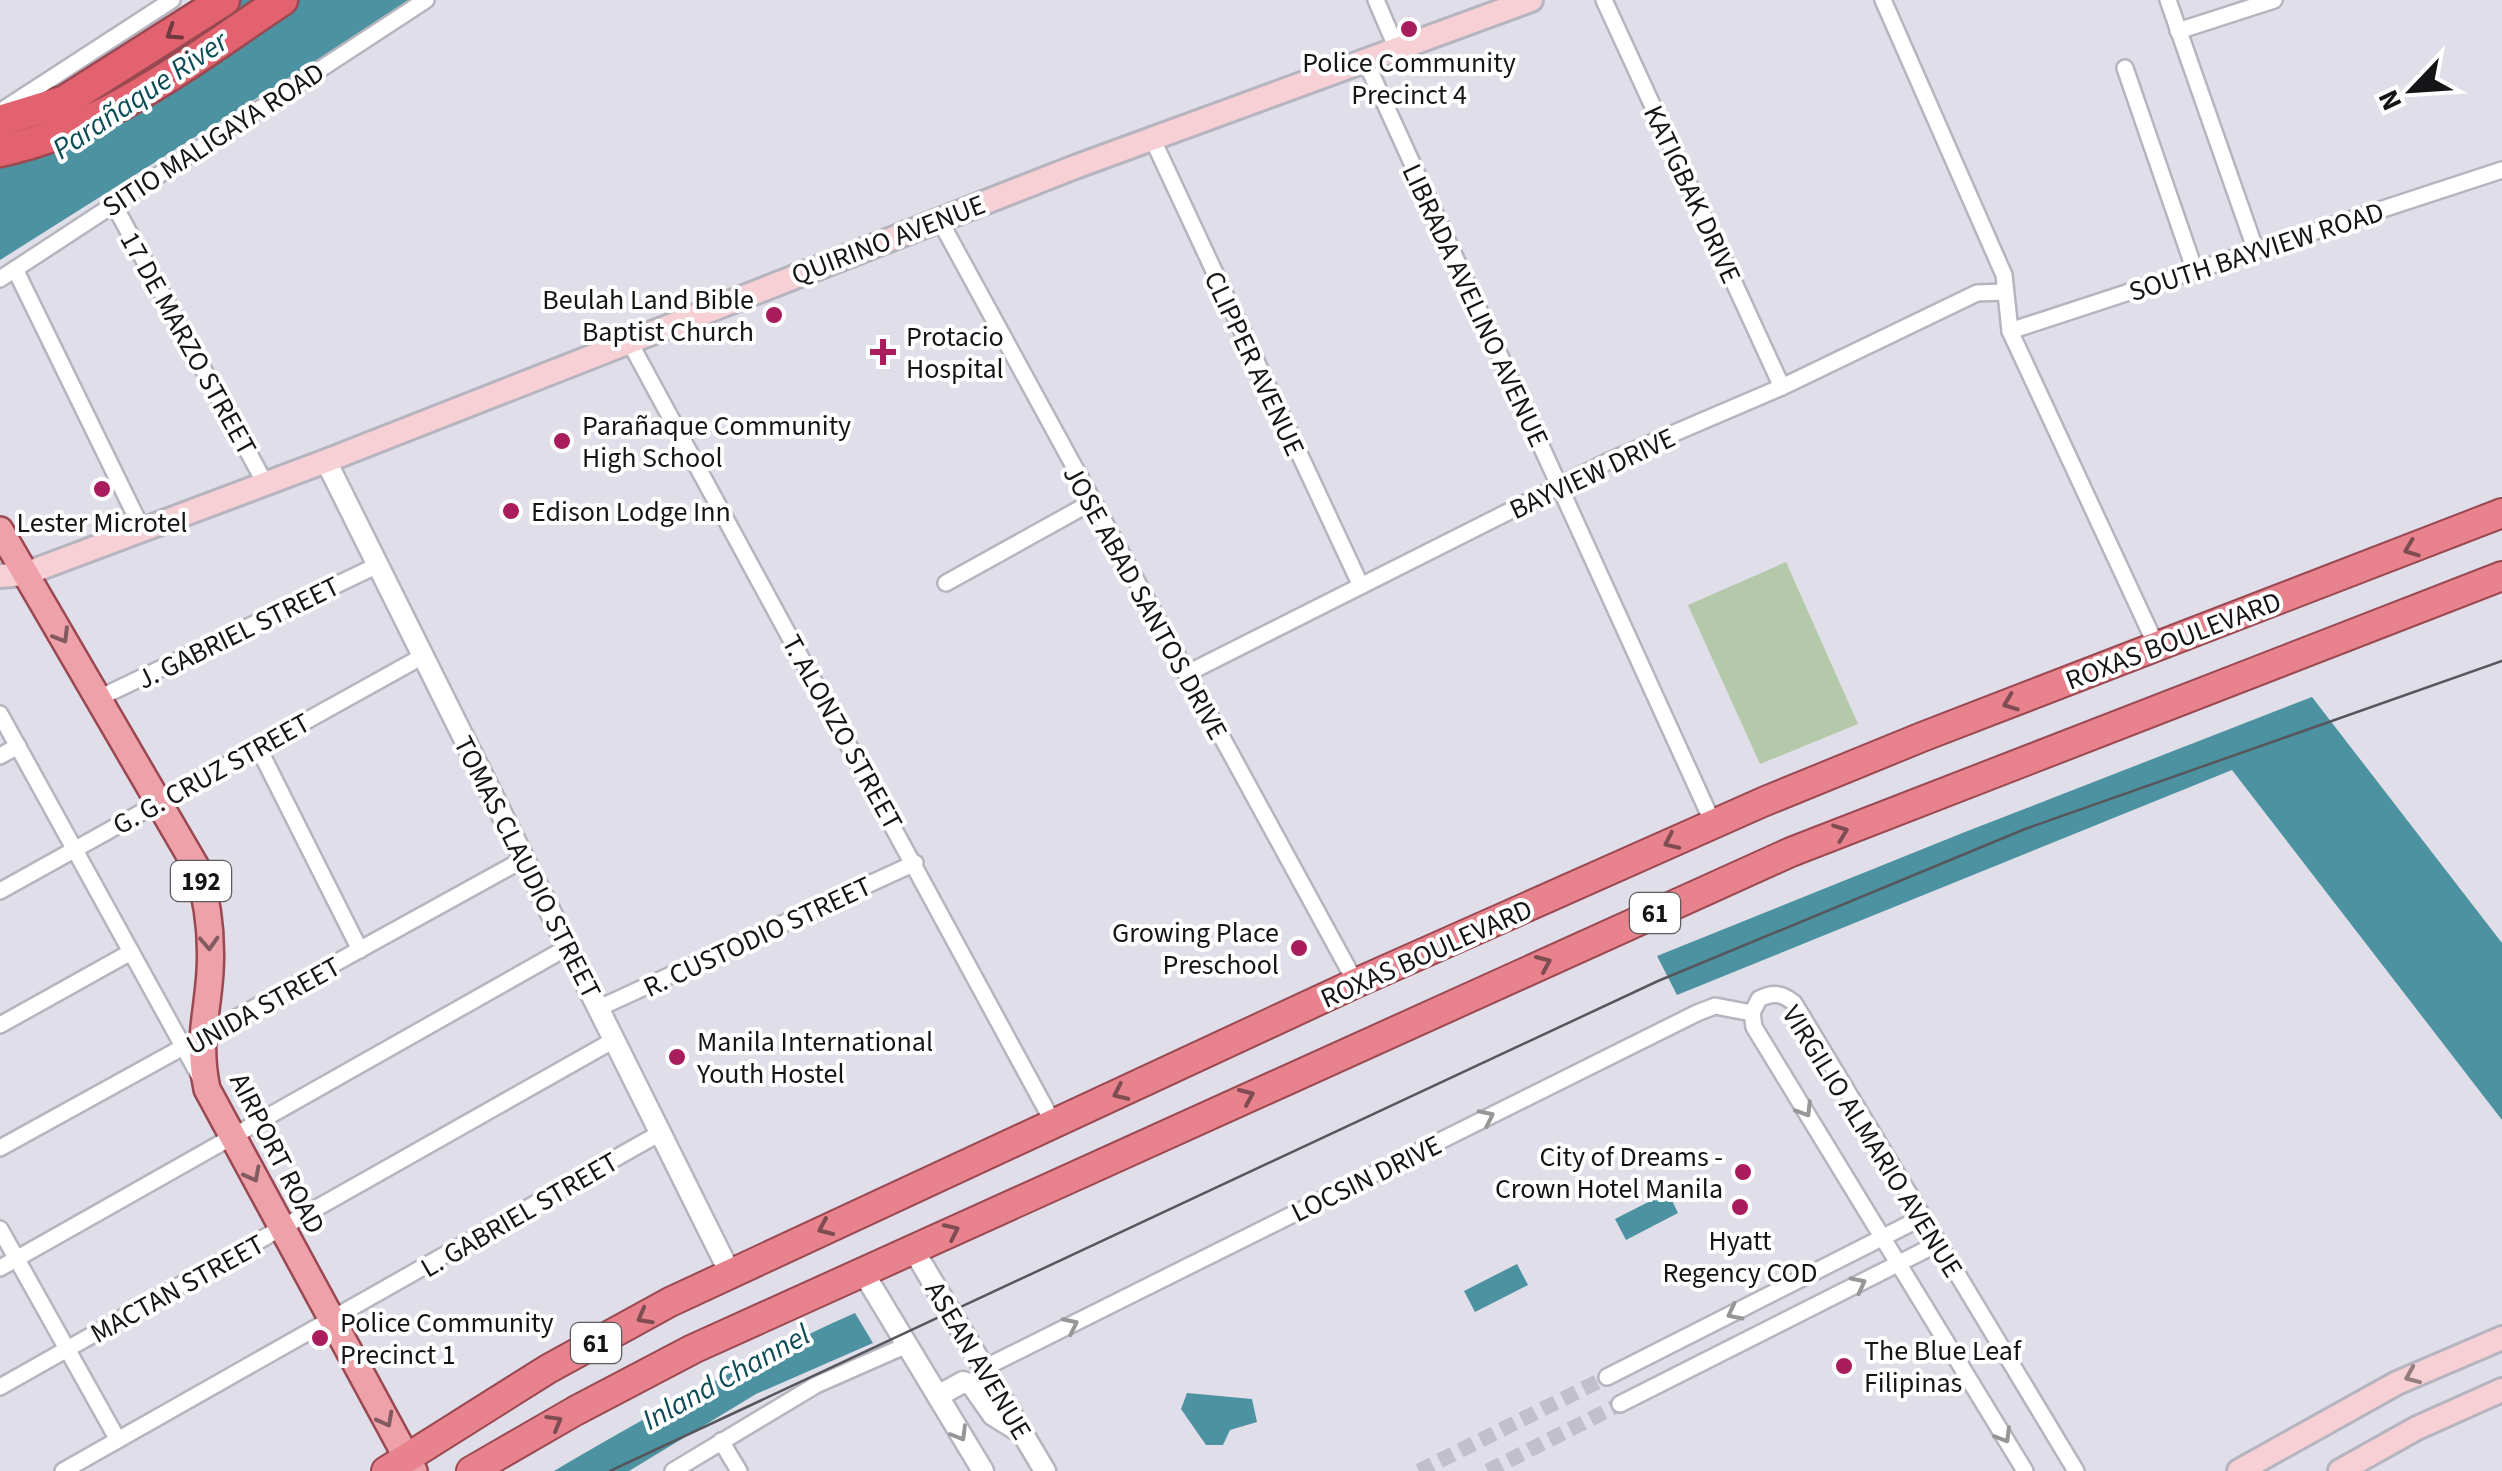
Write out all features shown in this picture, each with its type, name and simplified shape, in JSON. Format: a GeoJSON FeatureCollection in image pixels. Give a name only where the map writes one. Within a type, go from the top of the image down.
{"type":"FeatureCollection","features":[{"type":"Feature","properties":{"kind":"highway"},"geometry":{"type":"LineString","coordinates":[[0,121],[64,101],[224,0]]}},
{"type":"Feature","properties":{"kind":"highway"},"geometry":{"type":"LineString","coordinates":[[0,151],[76,129],[140,94],[282,0]]}},
{"type":"Feature","properties":{"kind":"highway","name":"ROXAS BOULEVARD"},"geometry":{"type":"LineString","coordinates":[[402,1467],[548,1369],[730,1272],[1356,983],[1713,823],[1922,737],[2502,513]]}},
{"type":"Feature","properties":{"kind":"highway","name":"ROXAS BOULEVARD"},"geometry":{"type":"LineString","coordinates":[[471,1471],[693,1350],[1790,852],[2502,576]]}},
{"type":"Feature","properties":{"kind":"main road","name":"QUIRINO AVENUE"},"geometry":{"type":"LineString","coordinates":[[0,592],[12,575],[326,461],[1152,138],[1531,0]]}},
{"type":"Feature","properties":{"kind":"main road","name":"AIRPORT ROAD"},"geometry":{"type":"LineString","coordinates":[[0,530],[12,575],[99,698],[198,870],[206,898],[210,970],[192,1044],[207,1089],[333,1321],[402,1467]]}},
{"type":"Feature","properties":{"kind":"main road"},"geometry":{"type":"LineString","coordinates":[[2239,1471],[2397,1383],[2502,1338]]}},
{"type":"Feature","properties":{"kind":"main road"},"geometry":{"type":"LineString","coordinates":[[2340,1471],[2417,1428],[2502,1390]]}},
{"type":"Feature","properties":{"kind":"street"},"geometry":{"type":"LineString","coordinates":[[0,112],[172,0]]}},
{"type":"Feature","properties":{"kind":"street","name":"SITIO MALIGAYA ROAD"},"geometry":{"type":"LineString","coordinates":[[7,274],[426,0]]}},
{"type":"Feature","properties":{"kind":"street"},"geometry":{"type":"LineString","coordinates":[[1376,0],[1397,48]]}},
{"type":"Feature","properties":{"kind":"street","name":"KATIGBAK DRIVE"},"geometry":{"type":"LineString","coordinates":[[1604,0],[1782,387]]}},
{"type":"Feature","properties":{"kind":"street"},"geometry":{"type":"LineString","coordinates":[[1883,0],[2004,275],[2010,331],[2156,646]]}},
{"type":"Feature","properties":{"kind":"street"},"geometry":{"type":"LineString","coordinates":[[2168,0],[2256,251]]}},
{"type":"Feature","properties":{"kind":"street"},"geometry":{"type":"LineString","coordinates":[[2178,31],[2274,0]]}},
{"type":"Feature","properties":{"kind":"street","name":"LIBRADA AVELINO AVENUE"},"geometry":{"type":"LineString","coordinates":[[1365,60],[1713,823]]}},
{"type":"Feature","properties":{"kind":"street"},"geometry":{"type":"LineString","coordinates":[[2125,68],[2195,271]]}},
{"type":"Feature","properties":{"kind":"street","name":"CLIPPER AVENUE"},"geometry":{"type":"LineString","coordinates":[[1152,138],[1361,586]]}},
{"type":"Feature","properties":{"kind":"street","name":"SOUTH BAYVIEW ROAD"},"geometry":{"type":"LineString","coordinates":[[2010,331],[2502,170]]}},
{"type":"Feature","properties":{"kind":"street","name":"17 DE MARZO STREET"},"geometry":{"type":"LineString","coordinates":[[112,204],[265,484]]}},
{"type":"Feature","properties":{"kind":"street","name":"JOSE ABAD SANTOS DRIVE"},"geometry":{"type":"LineString","coordinates":[[939,220],[1356,983]]}},
{"type":"Feature","properties":{"kind":"street"},"geometry":{"type":"LineString","coordinates":[[7,274],[142,529]]}},
{"type":"Feature","properties":{"kind":"street","name":"BAYVIEW DRIVE"},"geometry":{"type":"LineString","coordinates":[[1186,674],[1609,461],[1782,387],[1977,293],[2005,292]]}},
{"type":"Feature","properties":{"kind":"street","name":"T. ALONZO STREET"},"geometry":{"type":"LineString","coordinates":[[629,341],[1054,1124]]}},
{"type":"Feature","properties":{"kind":"street","name":"TOMAS CLAUDIO STREET"},"geometry":{"type":"LineString","coordinates":[[326,461],[730,1272]]}},
{"type":"Feature","properties":{"kind":"street"},"geometry":{"type":"LineString","coordinates":[[946,583],[1092,502]]}},
{"type":"Feature","properties":{"kind":"street","name":"J. GABRIEL STREET"},"geometry":{"type":"LineString","coordinates":[[99,698],[378,565]]}},
{"type":"Feature","properties":{"kind":"street","name":"G. G. CRUZ STREET"},"geometry":{"type":"LineString","coordinates":[[0,891],[423,656]]}},
{"type":"Feature","properties":{"kind":"street"},"geometry":{"type":"LineString","coordinates":[[0,714],[131,952],[192,1044]]}},
{"type":"Feature","properties":{"kind":"street"},"geometry":{"type":"LineString","coordinates":[[0,756],[18,746]]}},
{"type":"Feature","properties":{"kind":"street"},"geometry":{"type":"LineString","coordinates":[[258,747],[360,950]]}},
{"type":"Feature","properties":{"kind":"street","name":"UNIDA STREET"},"geometry":{"type":"LineString","coordinates":[[0,1148],[524,859]]}},
{"type":"Feature","properties":{"kind":"street","name":"R. CUSTODIO STREET"},"geometry":{"type":"LineString","coordinates":[[598,1008],[915,863]]}},
{"type":"Feature","properties":{"kind":"street"},"geometry":{"type":"LineString","coordinates":[[0,1268],[568,948]]}},
{"type":"Feature","properties":{"kind":"street"},"geometry":{"type":"LineString","coordinates":[[0,1025],[131,952]]}},
{"type":"Feature","properties":{"kind":"street","name":"VIRGILIO ALMARIO AVENUE"},"geometry":{"type":"LineString","coordinates":[[2026,1471],[1754,1027],[1752,1013],[1767,995],[1786,996],[1794,1003],[2076,1471]]}},
{"type":"Feature","properties":{"kind":"street","name":"LOCSIN DRIVE"},"geometry":{"type":"LineString","coordinates":[[984,1368],[1697,1013],[1715,1006],[1752,1013]]}},
{"type":"Feature","properties":{"kind":"street","name":"MACTAN STREET"},"geometry":{"type":"LineString","coordinates":[[0,1386],[614,1040]]}},
{"type":"Feature","properties":{"kind":"street","name":"L. GABRIEL STREET"},"geometry":{"type":"LineString","coordinates":[[63,1471],[660,1133]]}},
{"type":"Feature","properties":{"kind":"street"},"geometry":{"type":"LineString","coordinates":[[1607,1376],[1921,1218]]}},
{"type":"Feature","properties":{"kind":"street"},"geometry":{"type":"LineString","coordinates":[[0,1229],[118,1440]]}},
{"type":"Feature","properties":{"kind":"street"},"geometry":{"type":"LineString","coordinates":[[1620,1404],[1937,1244]]}},
{"type":"Feature","properties":{"kind":"street","name":"ASEAN AVENUE"},"geometry":{"type":"LineString","coordinates":[[913,1248],[1045,1471]]}},
{"type":"Feature","properties":{"kind":"street","name":"ASEAN AVENUE"},"geometry":{"type":"LineString","coordinates":[[863,1272],[983,1471]]}},
{"type":"Feature","properties":{"kind":"street"},"geometry":{"type":"LineString","coordinates":[[673,1471],[816,1384],[907,1344]]}},
{"type":"Feature","properties":{"kind":"street"},"geometry":{"type":"LineString","coordinates":[[938,1396],[962,1382],[972,1385],[993,1414],[1023,1434]]}},
{"type":"Feature","properties":{"kind":"street"},"geometry":{"type":"LineString","coordinates":[[721,1441],[739,1471]]}},
{"type":"Feature","properties":{"kind":"green space"},"geometry":{"type":"Polygon","coordinates":[[[1786,562],[1858,724],[1760,764],[1688,605],[1786,562]]]}},
{"type":"Feature","properties":{"kind":"water","name":"Parañaque River"},"geometry":{"type":"Polygon","coordinates":[[[199,0],[412,0],[0,260],[0,127],[199,0]]]}},
{"type":"Feature","properties":{"kind":"water"},"geometry":{"type":"Polygon","coordinates":[[[2312,697],[2502,943],[2502,1120],[2232,770],[1677,995],[1657,956],[1965,832],[2312,697]]]}},
{"type":"Feature","properties":{"kind":"water"},"geometry":{"type":"Polygon","coordinates":[[[1668,1192],[1678,1213],[1626,1240],[1615,1219],[1668,1192]]]}},
{"type":"Feature","properties":{"kind":"water"},"geometry":{"type":"Polygon","coordinates":[[[1517,1264],[1528,1285],[1475,1312],[1464,1291],[1517,1264]]]}},
{"type":"Feature","properties":{"kind":"water","name":"Inland Channel"},"geometry":{"type":"Polygon","coordinates":[[[855,1313],[873,1343],[756,1394],[629,1471],[554,1471],[702,1388],[855,1313]]]}},
{"type":"Feature","properties":{"kind":"water"},"geometry":{"type":"Polygon","coordinates":[[[1187,1393],[1252,1399],[1257,1422],[1230,1430],[1223,1445],[1206,1445],[1181,1409],[1187,1393]]]}},
{"type":"Feature","properties":{"kind":"tunnel"},"geometry":{"type":"LineString","coordinates":[[1419,1471],[1607,1377]]}},
{"type":"Feature","properties":{"kind":"tunnel"},"geometry":{"type":"LineString","coordinates":[[1488,1471],[1620,1404]]}},
{"type":"Feature","properties":{"kind":"tram line"},"geometry":{"type":"LineString","coordinates":[[610,1471],[1658,981],[2025,829],[2502,661]]}},
{"type":"Feature","properties":{"kind":"place","name":"Police Community Precinct 4"},"geometry":{"type":"Point","coordinates":[1409,29]}},
{"type":"Feature","properties":{"kind":"place","name":"Beulah Land Bible Baptist Church"},"geometry":{"type":"Point","coordinates":[774,315]}},
{"type":"Feature","properties":{"kind":"place","name":"Protacio Hospital"},"geometry":{"type":"Point","coordinates":[883,352]}},
{"type":"Feature","properties":{"kind":"place","name":"Parañaque Community High School"},"geometry":{"type":"Point","coordinates":[562,441]}},
{"type":"Feature","properties":{"kind":"place","name":"Lester Microtel"},"geometry":{"type":"Point","coordinates":[102,489]}},
{"type":"Feature","properties":{"kind":"place","name":"Edison Lodge Inn"},"geometry":{"type":"Point","coordinates":[511,511]}},
{"type":"Feature","properties":{"kind":"place","name":"Growing Place Preschool"},"geometry":{"type":"Point","coordinates":[1299,948]}},
{"type":"Feature","properties":{"kind":"place","name":"Manila International Youth Hostel"},"geometry":{"type":"Point","coordinates":[677,1057]}},
{"type":"Feature","properties":{"kind":"place","name":"City of Dreams - Crown Hotel Manila"},"geometry":{"type":"Point","coordinates":[1743,1172]}},
{"type":"Feature","properties":{"kind":"place","name":"Hyatt Regency COD"},"geometry":{"type":"Point","coordinates":[1740,1207]}},
{"type":"Feature","properties":{"kind":"place","name":"Police Community Precinct 1"},"geometry":{"type":"Point","coordinates":[320,1338]}},
{"type":"Feature","properties":{"kind":"place","name":"The Blue Leaf Filipinas"},"geometry":{"type":"Point","coordinates":[1844,1366]}}]}
